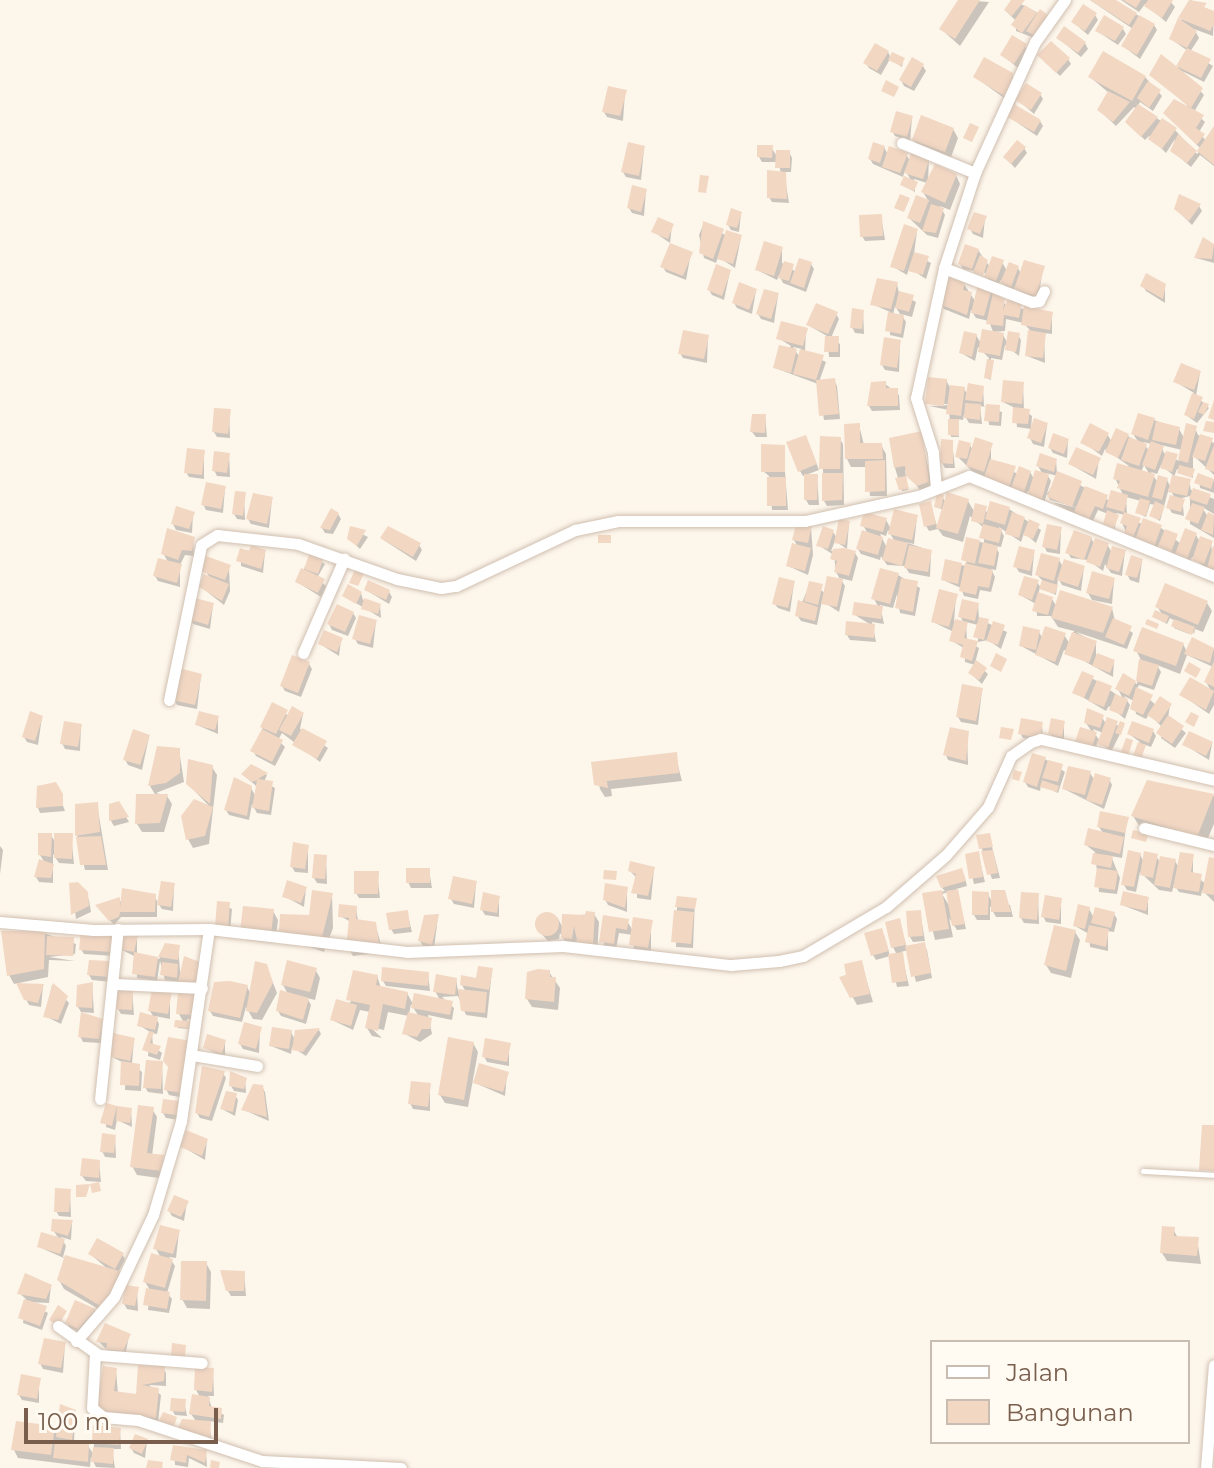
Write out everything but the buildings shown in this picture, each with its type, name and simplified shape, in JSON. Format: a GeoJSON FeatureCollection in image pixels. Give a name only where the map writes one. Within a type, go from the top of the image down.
{"type":"FeatureCollection","features":[{"type":"Feature","properties":{"kind":"street"},"geometry":{"type":"LineString","coordinates":[[936,488],[933,452],[916,398],[944,268],[975,173],[1035,42],[1065,0]]}},
{"type":"Feature","properties":{"kind":"street"},"geometry":{"type":"LineString","coordinates":[[902,143],[975,173]]}},
{"type":"Feature","properties":{"kind":"street"},"geometry":{"type":"LineString","coordinates":[[944,268],[1032,302],[1039,301],[1044,291]]}},
{"type":"Feature","properties":{"kind":"street"},"geometry":{"type":"LineString","coordinates":[[169,700],[193,581],[207,537],[298,544],[397,579],[441,588],[456,586],[575,530],[618,521],[805,521],[847,515],[969,476],[1214,576]]}},
{"type":"Feature","properties":{"kind":"street"},"geometry":{"type":"LineString","coordinates":[[303,653],[344,559]]}},
{"type":"Feature","properties":{"kind":"street"},"geometry":{"type":"LineString","coordinates":[[0,922],[118,929],[209,929],[407,952],[563,946],[731,965],[779,961],[803,956],[886,907],[946,855],[988,807],[1011,756],[1031,742],[1041,739],[1214,780]]}},
{"type":"Feature","properties":{"kind":"street"},"geometry":{"type":"LineString","coordinates":[[1144,828],[1214,845]]}},
{"type":"Feature","properties":{"kind":"street"},"geometry":{"type":"LineString","coordinates":[[100,1099],[116,984],[118,929]]}},
{"type":"Feature","properties":{"kind":"street"},"geometry":{"type":"LineString","coordinates":[[76,1341],[114,1297],[136,1257],[181,1121],[209,929]]}},
{"type":"Feature","properties":{"kind":"street"},"geometry":{"type":"LineString","coordinates":[[116,984],[202,988]]}},
{"type":"Feature","properties":{"kind":"street"},"geometry":{"type":"LineString","coordinates":[[192,1055],[257,1066]]}},
{"type":"Feature","properties":{"kind":"street"},"geometry":{"type":"LineString","coordinates":[[58,1326],[95,1353],[202,1363]]}},
{"type":"Feature","properties":{"kind":"street"},"geometry":{"type":"LineString","coordinates":[[95,1353],[92,1408],[103,1417],[138,1420],[262,1461],[401,1468]]}},
{"type":"Feature","properties":{"kind":"street"},"geometry":{"type":"LineString","coordinates":[[1208,1468],[1214,1365]]}},
{"type":"Feature","properties":{"kind":"lane"},"geometry":{"type":"LineString","coordinates":[[1143,1171],[1214,1175]]}}]}
